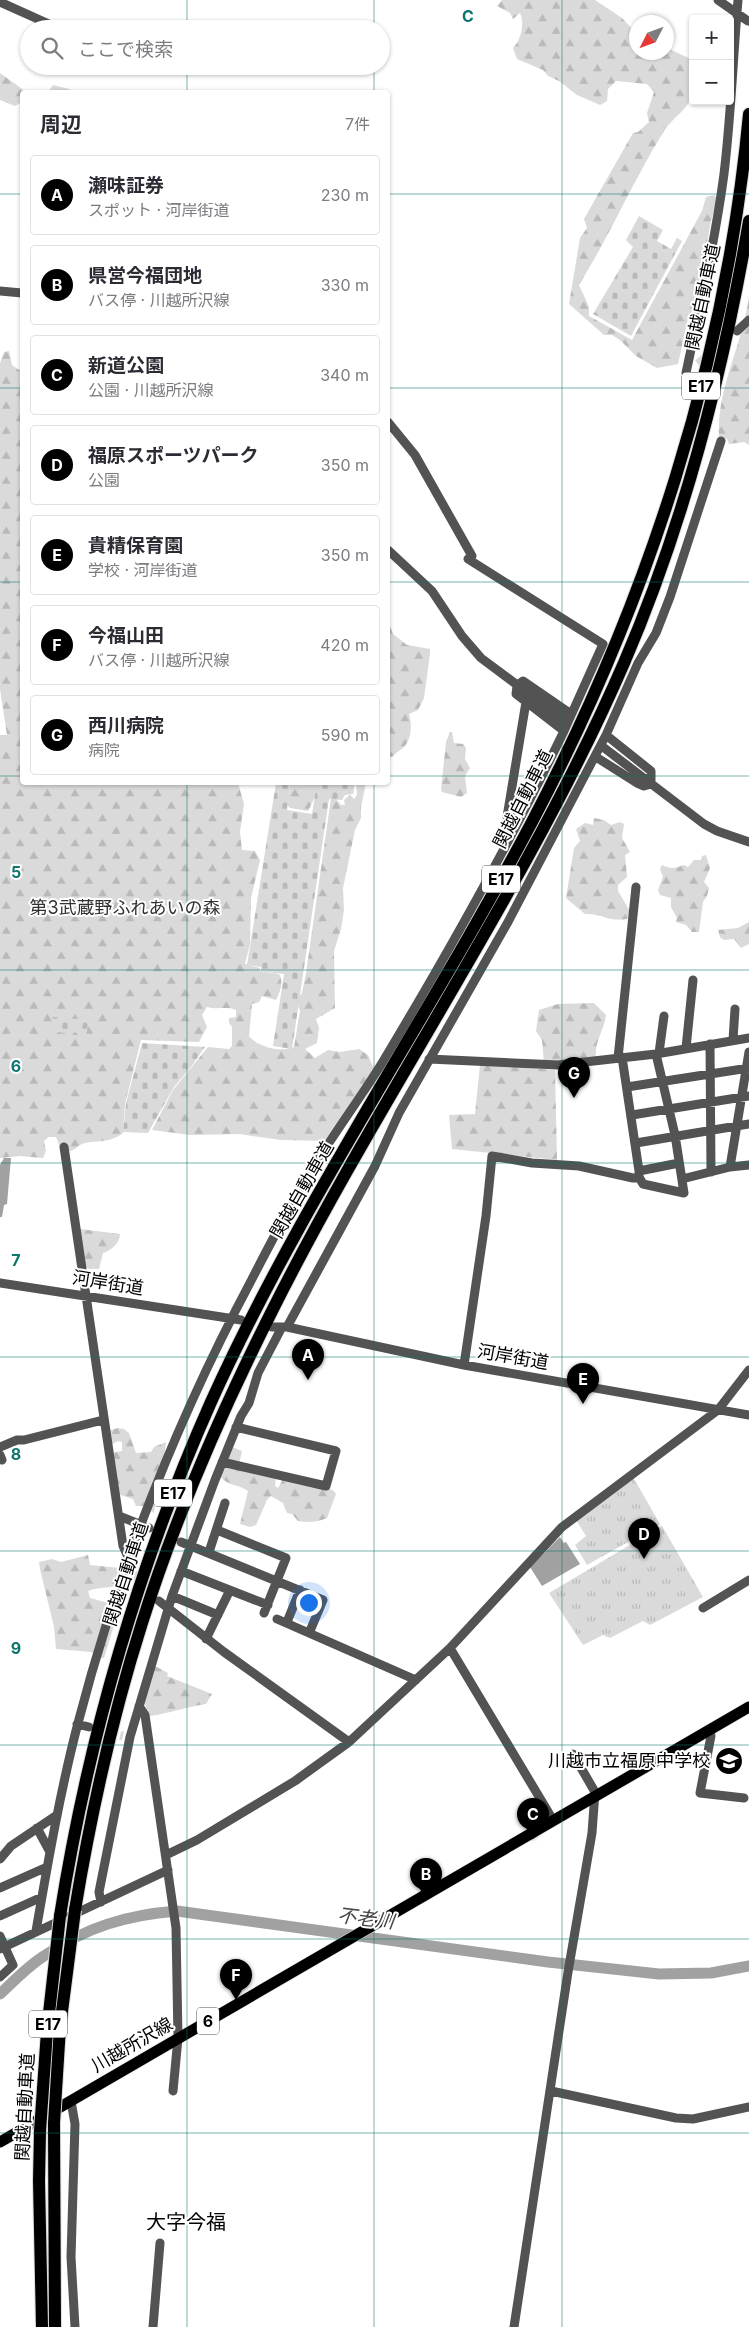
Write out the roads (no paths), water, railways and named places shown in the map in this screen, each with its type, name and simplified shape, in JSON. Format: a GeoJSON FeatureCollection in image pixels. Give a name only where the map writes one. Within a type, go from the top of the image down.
{"type":"FeatureCollection","features":[{"type":"Feature","properties":{"kind":"highway","name":"関越自動車道"},"geometry":{"type":"LineString","coordinates":[[42,2327],[38,2181],[40,2131],[47,2031],[60,1916],[73,1840],[104,1703],[153,1547],[212,1401],[256,1310],[468,940],[534,819],[591,703],[633,604],[665,514],[686,443],[717,324],[743,171],[749,114]]}},
{"type":"Feature","properties":{"kind":"highway","name":"関越自動車道"},"geometry":{"type":"LineString","coordinates":[[55,2327],[54,2123],[60,2027],[75,1910],[100,1774],[144,1614],[193,1484],[225,1407],[273,1308],[335,1194],[521,872],[571,777],[625,660],[664,560],[705,426],[731,317],[749,221]]}},
{"type":"Feature","properties":{"kind":"main road","name":"川越所沢線"},"geometry":{"type":"LineString","coordinates":[[0,2142],[749,1707]]}},
{"type":"Feature","properties":{"kind":"street"},"geometry":{"type":"LineString","coordinates":[[718,0],[748,21]]}},
{"type":"Feature","properties":{"kind":"street"},"geometry":{"type":"LineString","coordinates":[[686,373],[707,272],[724,175],[733,83],[738,0]]}},
{"type":"Feature","properties":{"kind":"street"},"geometry":{"type":"LineString","coordinates":[[0,2],[40,20]]}},
{"type":"Feature","properties":{"kind":"street"},"geometry":{"type":"LineString","coordinates":[[0,291],[20,293]]}},
{"type":"Feature","properties":{"kind":"street"},"geometry":{"type":"LineString","coordinates":[[736,332],[749,320]]}},
{"type":"Feature","properties":{"kind":"street"},"geometry":{"type":"LineString","coordinates":[[128,1557],[145,1526],[168,1454],[309,1173],[383,1061],[446,955],[520,818],[564,731],[603,644],[470,557],[415,455],[390,424]]}},
{"type":"Feature","properties":{"kind":"street"},"geometry":{"type":"LineString","coordinates":[[101,1902],[99,1892],[126,1737],[139,1706],[181,1571],[185,1543],[249,1403],[258,1374],[375,1166],[399,1113],[508,922],[596,757],[638,663],[656,633],[667,606],[722,441]]}},
{"type":"Feature","properties":{"kind":"street"},"geometry":{"type":"LineString","coordinates":[[390,552],[432,591],[453,624],[474,650],[517,686],[569,718]]}},
{"type":"Feature","properties":{"kind":"street"},"geometry":{"type":"LineString","coordinates":[[517,686],[516,694],[564,731]]}},
{"type":"Feature","properties":{"kind":"street"},"geometry":{"type":"LineString","coordinates":[[520,818],[508,817],[526,702]]}},
{"type":"Feature","properties":{"kind":"street"},"geometry":{"type":"LineString","coordinates":[[606,736],[652,771],[651,784]]}},
{"type":"Feature","properties":{"kind":"street"},"geometry":{"type":"LineString","coordinates":[[603,747],[704,824],[717,831],[749,842]]}},
{"type":"Feature","properties":{"kind":"street"},"geometry":{"type":"LineString","coordinates":[[596,757],[644,786],[651,784]]}},
{"type":"Feature","properties":{"kind":"street"},"geometry":{"type":"LineString","coordinates":[[636,887],[620,1058],[632,1115],[639,1174],[643,1184],[684,1193],[674,1136],[661,1081],[658,1053],[664,1016]]}},
{"type":"Feature","properties":{"kind":"street"},"geometry":{"type":"LineString","coordinates":[[686,1048],[693,980]]}},
{"type":"Feature","properties":{"kind":"street"},"geometry":{"type":"LineString","coordinates":[[733,1040],[735,1009]]}},
{"type":"Feature","properties":{"kind":"street"},"geometry":{"type":"LineString","coordinates":[[429,1059],[549,1066],[658,1053],[749,1038]]}},
{"type":"Feature","properties":{"kind":"street"},"geometry":{"type":"LineString","coordinates":[[710,1044],[711,1172]]}},
{"type":"Feature","properties":{"kind":"street"},"geometry":{"type":"LineString","coordinates":[[730,1167],[737,1126],[745,1097],[749,1052]]}},
{"type":"Feature","properties":{"kind":"street"},"geometry":{"type":"LineString","coordinates":[[627,1087],[747,1068]]}},
{"type":"Feature","properties":{"kind":"street"},"geometry":{"type":"LineString","coordinates":[[632,1115],[745,1097]]}},
{"type":"Feature","properties":{"kind":"street"},"geometry":{"type":"LineString","coordinates":[[636,1143],[749,1124]]}},
{"type":"Feature","properties":{"kind":"street"},"geometry":{"type":"LineString","coordinates":[[36,1931],[57,1815],[77,1724],[97,1654],[130,1570],[128,1557],[123,1546],[103,1420],[64,1147]]}},
{"type":"Feature","properties":{"kind":"street"},"geometry":{"type":"LineString","coordinates":[[464,1365],[486,1216],[492,1156],[540,1164],[579,1166],[639,1174],[679,1163]]}},
{"type":"Feature","properties":{"kind":"street"},"geometry":{"type":"LineString","coordinates":[[682,1179],[730,1167],[749,1165]]}},
{"type":"Feature","properties":{"kind":"street","name":"河岸街道"},"geometry":{"type":"LineString","coordinates":[[0,1283],[236,1319]]}},
{"type":"Feature","properties":{"kind":"street","name":"河岸街道"},"geometry":{"type":"LineString","coordinates":[[272,1327],[285,1327],[464,1365],[749,1415]]}},
{"type":"Feature","properties":{"kind":"street"},"geometry":{"type":"LineString","coordinates":[[166,1855],[197,1840],[295,1781],[348,1742],[450,1648],[562,1527],[718,1410],[749,1370]]}},
{"type":"Feature","properties":{"kind":"street"},"geometry":{"type":"LineString","coordinates":[[0,1446],[103,1420]]}},
{"type":"Feature","properties":{"kind":"street"},"geometry":{"type":"LineString","coordinates":[[222,1462],[326,1486],[336,1450],[236,1428]]}},
{"type":"Feature","properties":{"kind":"street"},"geometry":{"type":"LineString","coordinates":[[209,1552],[225,1503]]}},
{"type":"Feature","properties":{"kind":"street"},"geometry":{"type":"LineString","coordinates":[[119,1516],[145,1526]]}},
{"type":"Feature","properties":{"kind":"street"},"geometry":{"type":"LineString","coordinates":[[181,1571],[230,1590],[266,1609],[286,1558],[217,1530]]}},
{"type":"Feature","properties":{"kind":"street"},"geometry":{"type":"LineString","coordinates":[[185,1543],[323,1600],[310,1631]]}},
{"type":"Feature","properties":{"kind":"street"},"geometry":{"type":"LineString","coordinates":[[703,1608],[749,1580]]}},
{"type":"Feature","properties":{"kind":"street"},"geometry":{"type":"LineString","coordinates":[[206,1639],[230,1590]]}},
{"type":"Feature","properties":{"kind":"street"},"geometry":{"type":"LineString","coordinates":[[287,1622],[300,1590]]}},
{"type":"Feature","properties":{"kind":"street"},"geometry":{"type":"LineString","coordinates":[[172,1596],[218,1615]]}},
{"type":"Feature","properties":{"kind":"street"},"geometry":{"type":"LineString","coordinates":[[159,1601],[206,1639],[348,1742]]}},
{"type":"Feature","properties":{"kind":"street"},"geometry":{"type":"LineString","coordinates":[[277,1618],[310,1631],[416,1680]]}},
{"type":"Feature","properties":{"kind":"street"},"geometry":{"type":"LineString","coordinates":[[450,1648],[553,1820]]}},
{"type":"Feature","properties":{"kind":"street"},"geometry":{"type":"LineString","coordinates":[[139,1706],[145,1715],[175,1921],[178,2038],[173,2091]]}},
{"type":"Feature","properties":{"kind":"street"},"geometry":{"type":"LineString","coordinates":[[77,1724],[89,1727]]}},
{"type":"Feature","properties":{"kind":"street"},"geometry":{"type":"LineString","coordinates":[[709,1730],[711,1736],[700,1793],[744,1798]]}},
{"type":"Feature","properties":{"kind":"street"},"geometry":{"type":"LineString","coordinates":[[514,2327],[570,1957],[592,1833],[595,1796],[592,1786],[573,1754]]}},
{"type":"Feature","properties":{"kind":"street"},"geometry":{"type":"LineString","coordinates":[[0,1859],[11,1846],[57,1815]]}},
{"type":"Feature","properties":{"kind":"street"},"geometry":{"type":"LineString","coordinates":[[37,1828],[50,1852]]}},
{"type":"Feature","properties":{"kind":"street"},"geometry":{"type":"LineString","coordinates":[[0,1888],[47,1867]]}},
{"type":"Feature","properties":{"kind":"street"},"geometry":{"type":"LineString","coordinates":[[2,1948],[168,1870]]}},
{"type":"Feature","properties":{"kind":"street"},"geometry":{"type":"LineString","coordinates":[[0,1916],[42,1897]]}},
{"type":"Feature","properties":{"kind":"street"},"geometry":{"type":"LineString","coordinates":[[0,1936],[2,1948],[13,1965],[0,1977]]}},
{"type":"Feature","properties":{"kind":"street"},"geometry":{"type":"LineString","coordinates":[[551,2090],[676,2118],[693,2119],[749,2107]]}},
{"type":"Feature","properties":{"kind":"street"},"geometry":{"type":"LineString","coordinates":[[71,2101],[74,2124],[71,2258],[75,2327]]}},
{"type":"Feature","properties":{"kind":"street"},"geometry":{"type":"LineString","coordinates":[[153,2327],[160,2243]]}},
{"type":"Feature","properties":{"kind":"waterway","name":"不老川"},"geometry":{"type":"LineString","coordinates":[[0,1994],[38,1960],[75,1937],[124,1919],[177,1911],[548,1962],[659,1974],[711,1973],[749,1966]]}},
{"type":"Feature","properties":{"kind":"tunnel"},"geometry":{"type":"LineString","coordinates":[[698,364],[727,340]]}},
{"type":"Feature","properties":{"kind":"tunnel"},"geometry":{"type":"LineString","coordinates":[[133,1574],[155,1597]]}},
{"type":"Feature","properties":{"kind":"tunnel"},"geometry":{"type":"LineString","coordinates":[[107,1732],[123,1736]]}},
{"type":"Feature","properties":{"kind":"place","name":"西川病院"},"geometry":{"type":"Point","coordinates":[574,1098]}},
{"type":"Feature","properties":{"kind":"place","name":"瀬味証券"},"geometry":{"type":"Point","coordinates":[308,1380]}},
{"type":"Feature","properties":{"kind":"place","name":"貴精保育園"},"geometry":{"type":"Point","coordinates":[583,1404]}},
{"type":"Feature","properties":{"kind":"place","name":"福原スポーツパーク"},"geometry":{"type":"Point","coordinates":[644,1559]}},
{"type":"Feature","properties":{"kind":"place","name":"川越市立福原中学校"},"geometry":{"type":"Point","coordinates":[729,1761]}},
{"type":"Feature","properties":{"kind":"place","name":"新道公園"},"geometry":{"type":"Point","coordinates":[533,1839]}},
{"type":"Feature","properties":{"kind":"place","name":"県営今福団地"},"geometry":{"type":"Point","coordinates":[426,1899]}},
{"type":"Feature","properties":{"kind":"place","name":"今福山田"},"geometry":{"type":"Point","coordinates":[236,2000]}},
{"type":"Feature","properties":{"kind":"district","name":"大字今福"},"geometry":{"type":"Point","coordinates":[186,2222]}},
{"type":"Feature","properties":{"kind":"park label","name":"第3武蔵野ふれあいの森"},"geometry":{"type":"Point","coordinates":[125,908]}}]}
